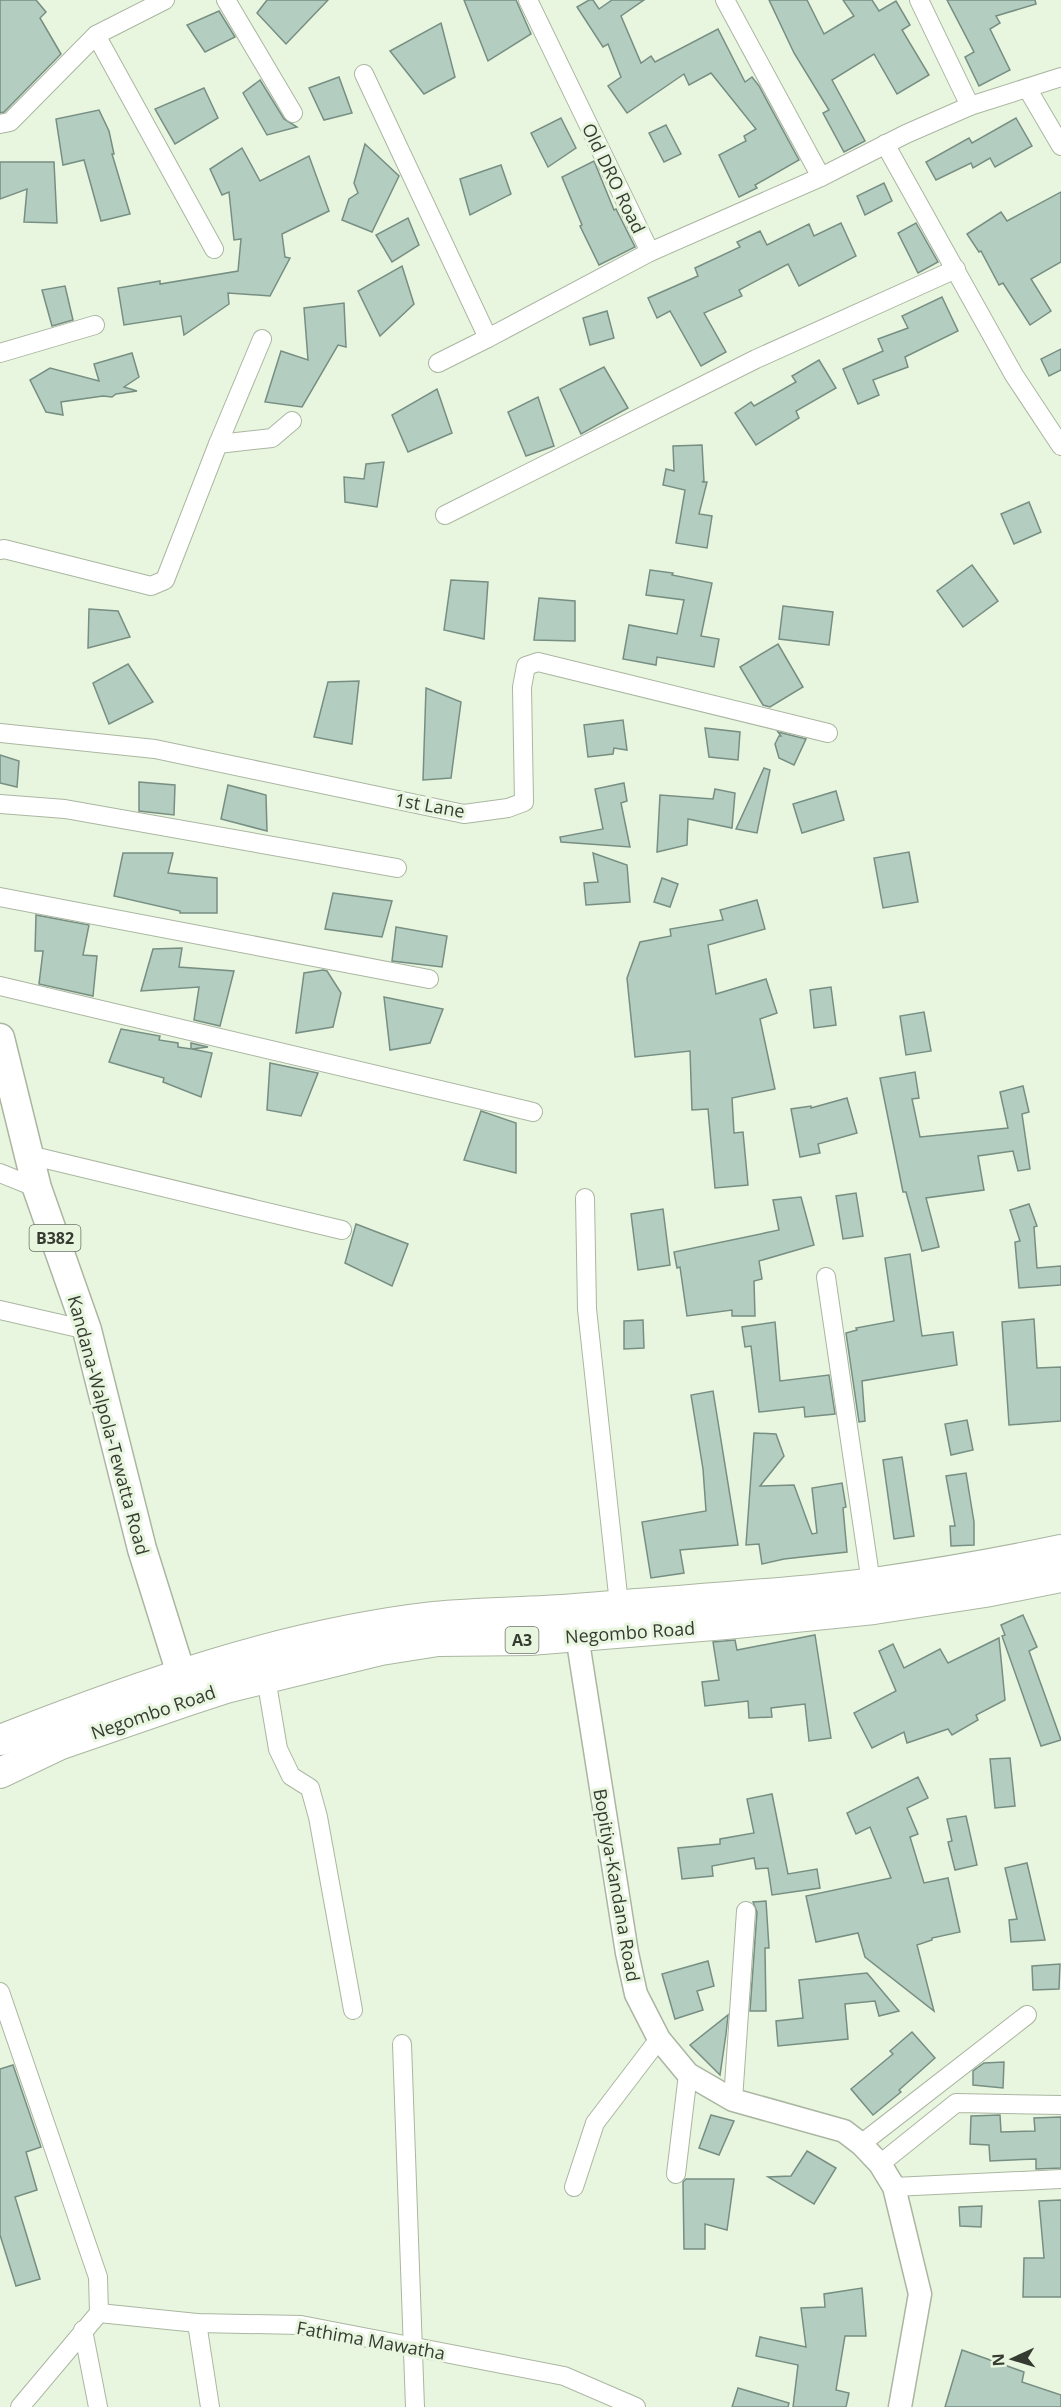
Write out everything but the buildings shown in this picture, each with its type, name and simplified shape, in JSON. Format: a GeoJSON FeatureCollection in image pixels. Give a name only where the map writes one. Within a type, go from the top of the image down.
{"type":"FeatureCollection","features":[{"type":"Feature","properties":{"kind":"highway","name":"Negombo Road"},"geometry":{"type":"LineString","coordinates":[[0,1740],[185,1687],[266,1678],[381,1650],[438,1641],[531,1640],[619,1605],[871,1583],[980,1567],[1061,1550]]}},
{"type":"Feature","properties":{"kind":"highway","name":"Negombo Road"},"geometry":{"type":"LineString","coordinates":[[0,1773],[262,1650],[385,1625],[433,1617],[726,1624],[874,1609],[985,1592],[1061,1577]]}},
{"type":"Feature","properties":{"kind":"main road","name":"Kandana-Walpola-Tewatta Road"},"geometry":{"type":"LineString","coordinates":[[0,1038],[38,1188],[87,1330],[139,1538],[185,1687]]}},
{"type":"Feature","properties":{"kind":"street"},"geometry":{"type":"LineString","coordinates":[[0,124],[10,122],[96,35],[165,0]]}},
{"type":"Feature","properties":{"kind":"street"},"geometry":{"type":"LineString","coordinates":[[226,0],[293,113]]}},
{"type":"Feature","properties":{"kind":"street","name":"Old DRO Road"},"geometry":{"type":"LineString","coordinates":[[528,0],[650,252],[821,177],[885,144],[970,106],[1061,77]]}},
{"type":"Feature","properties":{"kind":"street"},"geometry":{"type":"LineString","coordinates":[[725,0],[821,177]]}},
{"type":"Feature","properties":{"kind":"street"},"geometry":{"type":"LineString","coordinates":[[919,0],[970,106]]}},
{"type":"Feature","properties":{"kind":"street"},"geometry":{"type":"LineString","coordinates":[[96,35],[214,249]]}},
{"type":"Feature","properties":{"kind":"street"},"geometry":{"type":"LineString","coordinates":[[364,74],[488,338]]}},
{"type":"Feature","properties":{"kind":"street"},"geometry":{"type":"LineString","coordinates":[[1028,88],[1061,146]]}},
{"type":"Feature","properties":{"kind":"street"},"geometry":{"type":"LineString","coordinates":[[885,144],[1014,375],[1061,446]]}},
{"type":"Feature","properties":{"kind":"street"},"geometry":{"type":"LineString","coordinates":[[438,363],[650,252]]}},
{"type":"Feature","properties":{"kind":"street"},"geometry":{"type":"LineString","coordinates":[[445,515],[756,359],[956,269]]}},
{"type":"Feature","properties":{"kind":"street"},"geometry":{"type":"LineString","coordinates":[[0,353],[95,325]]}},
{"type":"Feature","properties":{"kind":"street"},"geometry":{"type":"LineString","coordinates":[[0,550],[4,549],[151,586],[165,580],[262,339]]}},
{"type":"Feature","properties":{"kind":"street"},"geometry":{"type":"LineString","coordinates":[[218,444],[272,438],[292,421]]}},
{"type":"Feature","properties":{"kind":"street","name":"1st Lane"},"geometry":{"type":"LineString","coordinates":[[0,733],[155,749],[464,814],[508,808],[524,802],[522,687],[526,666],[538,662],[828,733]]}},
{"type":"Feature","properties":{"kind":"street"},"geometry":{"type":"LineString","coordinates":[[0,804],[65,809],[397,868]]}},
{"type":"Feature","properties":{"kind":"street"},"geometry":{"type":"LineString","coordinates":[[0,897],[429,979]]}},
{"type":"Feature","properties":{"kind":"street"},"geometry":{"type":"LineString","coordinates":[[0,986],[533,1112]]}},
{"type":"Feature","properties":{"kind":"street"},"geometry":{"type":"LineString","coordinates":[[29,1155],[342,1230]]}},
{"type":"Feature","properties":{"kind":"street"},"geometry":{"type":"LineString","coordinates":[[0,1173],[38,1188]]}},
{"type":"Feature","properties":{"kind":"street"},"geometry":{"type":"LineString","coordinates":[[585,1198],[587,1309],[619,1605]]}},
{"type":"Feature","properties":{"kind":"street"},"geometry":{"type":"LineString","coordinates":[[826,1277],[871,1583]]}},
{"type":"Feature","properties":{"kind":"street"},"geometry":{"type":"LineString","coordinates":[[0,1310],[87,1330]]}},
{"type":"Feature","properties":{"kind":"street","name":"Bopitiya-Kandana Road"},"geometry":{"type":"LineString","coordinates":[[575,1622],[627,1953],[636,1994],[659,2039],[688,2074],[733,2100],[844,2131],[861,2144],[880,2164],[894,2187],[920,2294],[900,2407]]}},
{"type":"Feature","properties":{"kind":"street"},"geometry":{"type":"LineString","coordinates":[[266,1678],[278,1749],[291,1776],[310,1788],[318,1817],[353,2010]]}},
{"type":"Feature","properties":{"kind":"street"},"geometry":{"type":"LineString","coordinates":[[733,2100],[746,1911]]}},
{"type":"Feature","properties":{"kind":"street"},"geometry":{"type":"LineString","coordinates":[[0,1992],[98,2277],[99,2313],[20,2407]]}},
{"type":"Feature","properties":{"kind":"street"},"geometry":{"type":"LineString","coordinates":[[861,2144],[1027,2015]]}},
{"type":"Feature","properties":{"kind":"street"},"geometry":{"type":"LineString","coordinates":[[574,2187],[595,2123],[659,2039]]}},
{"type":"Feature","properties":{"kind":"street"},"geometry":{"type":"LineString","coordinates":[[402,2044],[415,2347],[415,2407]]}},
{"type":"Feature","properties":{"kind":"street"},"geometry":{"type":"LineString","coordinates":[[676,2174],[688,2074]]}},
{"type":"Feature","properties":{"kind":"street"},"geometry":{"type":"LineString","coordinates":[[880,2164],[956,2103],[1061,2105]]}},
{"type":"Feature","properties":{"kind":"street"},"geometry":{"type":"LineString","coordinates":[[894,2187],[1061,2179]]}},
{"type":"Feature","properties":{"kind":"street","name":"Fathima Mawatha"},"geometry":{"type":"LineString","coordinates":[[99,2313],[197,2323],[302,2325],[564,2376],[610,2401],[636,2407]]}},
{"type":"Feature","properties":{"kind":"street"},"geometry":{"type":"LineString","coordinates":[[197,2323],[210,2407]]}},
{"type":"Feature","properties":{"kind":"street"},"geometry":{"type":"LineString","coordinates":[[83,2330],[98,2407]]}}]}
